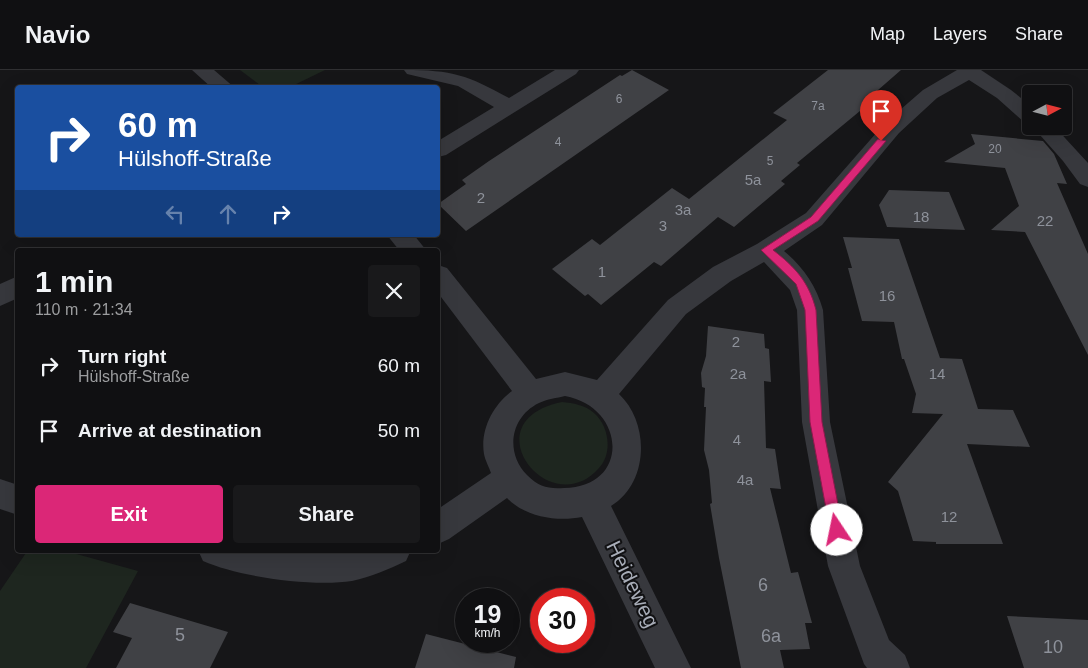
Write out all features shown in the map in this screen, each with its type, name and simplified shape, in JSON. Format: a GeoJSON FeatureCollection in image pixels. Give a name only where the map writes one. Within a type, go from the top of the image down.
{"type":"FeatureCollection","features":[{"type":"Feature","properties":{"kind":"street"},"geometry":{"type":"LineString","coordinates":[[202,70],[221,85]]}},
{"type":"Feature","properties":{"kind":"street"},"geometry":{"type":"LineString","coordinates":[[414,70],[465,82],[508,106]]}},
{"type":"Feature","properties":{"kind":"street"},"geometry":{"type":"LineString","coordinates":[[440,149],[569,70]]}},
{"type":"Feature","properties":{"kind":"street"},"geometry":{"type":"LineString","coordinates":[[600,396],[636,352],[678,307],[722,274],[766,250],[814,219],[892,128],[930,94],[969,70],[1004,94],[1022,109]]}},
{"type":"Feature","properties":{"kind":"street"},"geometry":{"type":"LineString","coordinates":[[1051,135],[1071,156],[1088,179]]}},
{"type":"Feature","properties":{"kind":"street"},"geometry":{"type":"LineString","coordinates":[[401,237],[412,248]]}},
{"type":"Feature","properties":{"kind":"street"},"geometry":{"type":"LineString","coordinates":[[766,250],[788,268],[800,282],[807,295],[810,310],[816,422],[844,566],[876,652],[892,668]]}},
{"type":"Feature","properties":{"kind":"street"},"geometry":{"type":"LineString","coordinates":[[440,278],[529,392]]}},
{"type":"Feature","properties":{"kind":"street"},"geometry":{"type":"LineString","coordinates":[[0,296],[15,288]]}},
{"type":"Feature","properties":{"kind":"street"},"geometry":{"type":"LineString","coordinates":[[565,384],[584,387],[600,396],[614,408],[624,423],[628,441],[627,459],[620,476],[608,490],[590,501],[568,506],[545,503],[525,494],[508,479],[499,460],[497,440],[501,420],[513,404],[529,392],[546,386],[565,384]]}},
{"type":"Feature","properties":{"kind":"street"},"geometry":{"type":"LineString","coordinates":[[440,527],[508,479]]}},
{"type":"Feature","properties":{"kind":"street"},"geometry":{"type":"LineString","coordinates":[[0,494],[15,499]]}},
{"type":"Feature","properties":{"kind":"street","name":"Heideweg"},"geometry":{"type":"LineString","coordinates":[[590,501],[603,522],[673,668]]}},
{"type":"Feature","properties":{"kind":"street"},"geometry":{"type":"LineString","coordinates":[[231,553],[300,565],[341,566],[380,558],[390,553]]}},
{"type":"Feature","properties":{"kind":"shaded area"},"geometry":{"type":"Polygon","coordinates":[[[240,70],[325,70],[294,85],[260,85],[240,70]]]}},
{"type":"Feature","properties":{"kind":"shaded area"},"geometry":{"type":"Polygon","coordinates":[[[562,402],[583,406],[594,413],[599,418],[606,432],[608,447],[599,468],[580,482],[559,484],[541,477],[527,463],[520,446],[522,428],[535,413],[562,402]]]}},
{"type":"Feature","properties":{"kind":"shaded area"},"geometry":{"type":"Polygon","coordinates":[[[26,553],[73,553],[138,571],[86,668],[0,668],[0,591],[26,553]]]}},
{"type":"Feature","properties":{"kind":"building"},"geometry":{"type":"Polygon","coordinates":[[[632,70],[669,90],[466,231],[440,206],[440,203],[466,184],[462,180],[620,75],[622,76],[632,70]]]}},
{"type":"Feature","properties":{"kind":"building"},"geometry":{"type":"Polygon","coordinates":[[[828,70],[901,70],[862,104],[866,106],[797,163],[800,165],[781,181],[785,184],[734,227],[718,217],[661,266],[654,262],[601,305],[588,294],[585,296],[552,269],[592,239],[600,245],[672,188],[689,199],[787,120],[773,113],[828,70]]]}},
{"type":"Feature","properties":{"kind":"building"},"geometry":{"type":"Polygon","coordinates":[[[971,134],[1043,141],[1054,154],[1067,184],[1057,183],[1088,254],[1088,355],[1025,232],[991,230],[1019,206],[1005,168],[944,162],[975,144],[971,134]]]}},
{"type":"Feature","properties":{"kind":"building"},"geometry":{"type":"Polygon","coordinates":[[[889,190],[949,192],[965,230],[887,227],[879,205],[889,190]]]}},
{"type":"Feature","properties":{"kind":"building"},"geometry":{"type":"Polygon","coordinates":[[[843,237],[899,239],[940,358],[962,359],[978,409],[1013,410],[1030,447],[967,444],[1003,544],[936,544],[936,542],[913,541],[898,491],[888,482],[943,414],[912,413],[916,394],[904,359],[902,359],[894,322],[862,321],[848,268],[852,268],[843,237]]]}},
{"type":"Feature","properties":{"kind":"building"},"geometry":{"type":"Polygon","coordinates":[[[708,326],[764,334],[765,348],[769,349],[771,382],[764,381],[766,448],[775,449],[781,489],[770,488],[791,573],[798,572],[812,623],[805,623],[810,649],[780,650],[784,668],[741,668],[719,558],[710,504],[712,503],[709,470],[704,450],[706,407],[704,407],[705,388],[702,387],[701,373],[706,356],[708,326]]]}},
{"type":"Feature","properties":{"kind":"building"},"geometry":{"type":"Polygon","coordinates":[[[130,603],[228,632],[210,668],[116,668],[132,638],[113,632],[130,603]]]}},
{"type":"Feature","properties":{"kind":"building"},"geometry":{"type":"Polygon","coordinates":[[[1007,616],[1088,620],[1088,668],[1024,668],[1007,616]]]}},
{"type":"Feature","properties":{"kind":"building"},"geometry":{"type":"Polygon","coordinates":[[[426,634],[455,641],[455,653],[500,653],[516,657],[514,668],[415,668],[426,634]]]}},
{"type":"Feature","properties":{"kind":"route"},"geometry":{"type":"LineString","coordinates":[[837,530],[816,422],[810,310],[807,295],[800,282],[788,268],[766,250],[814,219],[881,141]]}}]}
